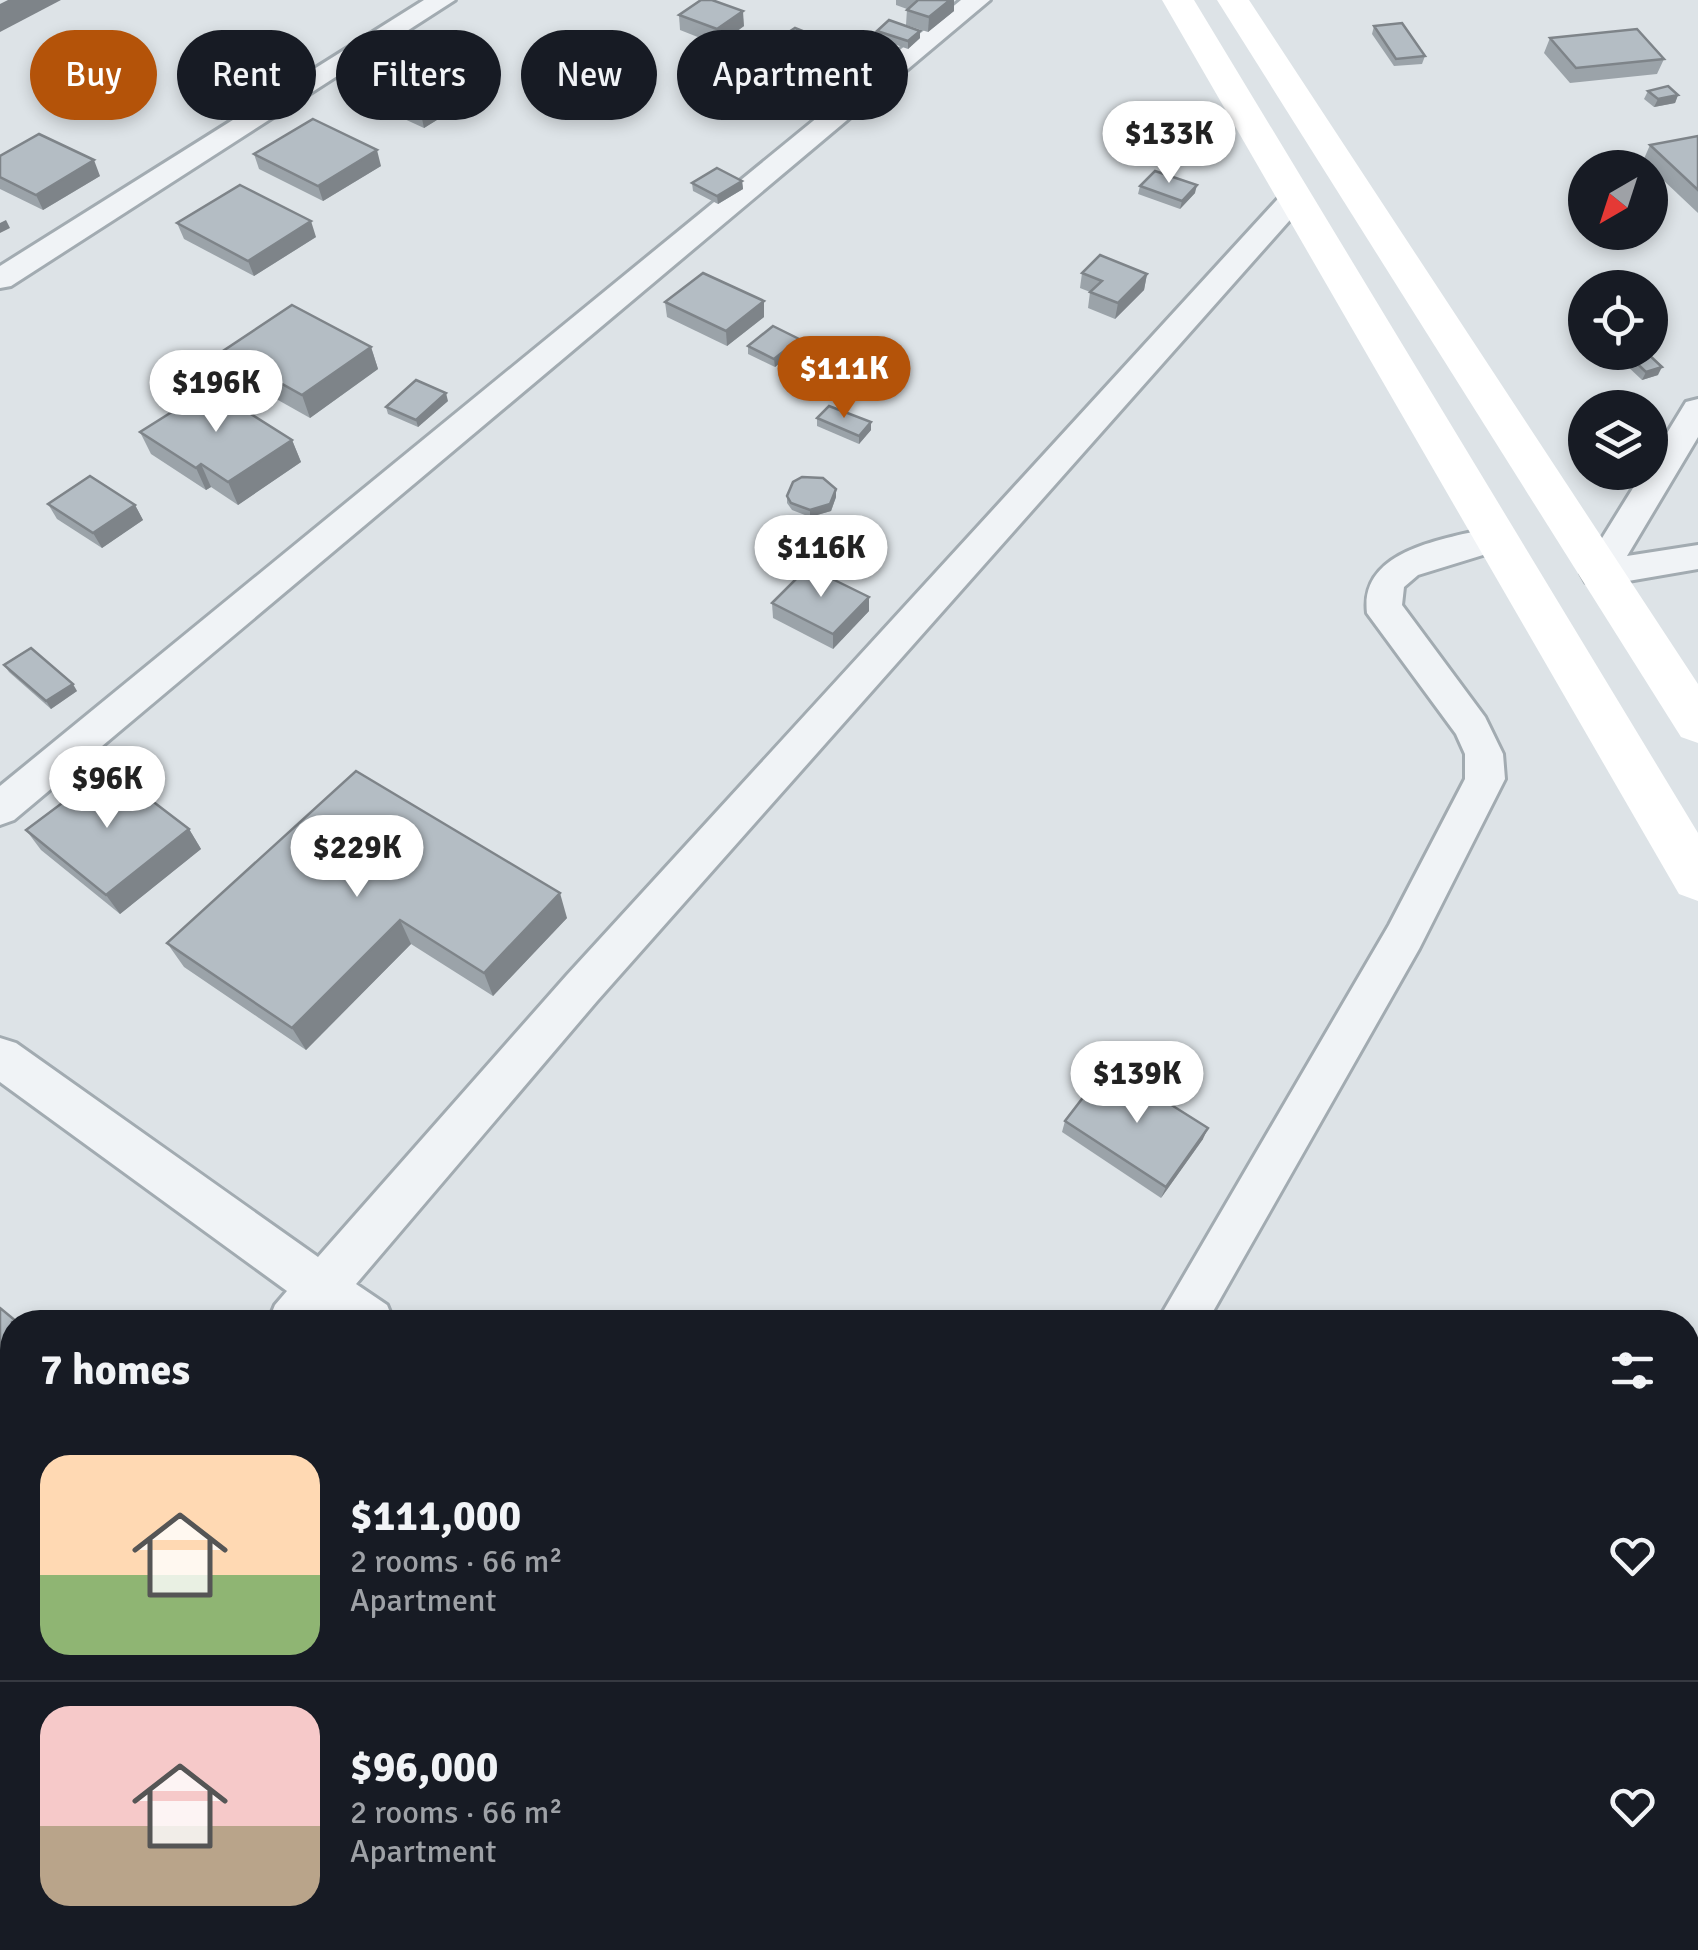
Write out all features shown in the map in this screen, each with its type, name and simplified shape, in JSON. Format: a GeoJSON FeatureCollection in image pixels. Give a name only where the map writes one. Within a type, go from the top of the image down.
{"type":"FeatureCollection","features":[{"type":"Feature","properties":{"kind":"main road"},"geometry":{"type":"LineString","coordinates":[[1178,0],[1698,879]]}},
{"type":"Feature","properties":{"kind":"main road"},"geometry":{"type":"LineString","coordinates":[[1233,0],[1698,724]]}},
{"type":"Feature","properties":{"kind":"street"},"geometry":{"type":"LineString","coordinates":[[0,279],[442,0]]}},
{"type":"Feature","properties":{"kind":"street"},"geometry":{"type":"LineString","coordinates":[[0,809],[977,0]]}},
{"type":"Feature","properties":{"kind":"street"},"geometry":{"type":"LineString","coordinates":[[303,1310],[582,988],[1295,197]]}},
{"type":"Feature","properties":{"kind":"street"},"geometry":{"type":"LineString","coordinates":[[1599,573],[1698,410]]}},
{"type":"Feature","properties":{"kind":"street"},"geometry":{"type":"LineString","coordinates":[[1188,1310],[1404,937],[1485,779],[1479,740],[1385,613],[1384,592],[1395,573],[1406,566],[1497,538]]}},
{"type":"Feature","properties":{"kind":"street"},"geometry":{"type":"LineString","coordinates":[[1599,573],[1698,557]]}},
{"type":"Feature","properties":{"kind":"street"},"geometry":{"type":"LineString","coordinates":[[0,1058],[353,1310]]}},
{"type":"Feature","properties":{"kind":"building"},"geometry":{"type":"Polygon","coordinates":[[[701,0],[743,11],[717,29],[679,15],[701,0]]]}},
{"type":"Feature","properties":{"kind":"building"},"geometry":{"type":"Polygon","coordinates":[[[918,0],[950,0],[929,17],[907,10],[918,0]]]}},
{"type":"Feature","properties":{"kind":"building"},"geometry":{"type":"Polygon","coordinates":[[[889,20],[920,31],[908,41],[908,30],[878,30],[889,20]]]}},
{"type":"Feature","properties":{"kind":"building"},"geometry":{"type":"Polygon","coordinates":[[[1402,23],[1425,56],[1396,59],[1374,26],[1402,23]]]}},
{"type":"Feature","properties":{"kind":"building"},"geometry":{"type":"Polygon","coordinates":[[[1637,29],[1664,59],[1576,68],[1550,38],[1637,29]]]}},
{"type":"Feature","properties":{"kind":"building"},"geometry":{"type":"Polygon","coordinates":[[[1668,86],[1678,95],[1658,99],[1648,91],[1668,86]]]}},
{"type":"Feature","properties":{"kind":"building"},"geometry":{"type":"Polygon","coordinates":[[[311,120],[377,150],[318,186],[254,154],[311,120]]]}},
{"type":"Feature","properties":{"kind":"building"},"geometry":{"type":"Polygon","coordinates":[[[39,134],[94,160],[36,195],[0,177],[0,156],[39,134]]]}},
{"type":"Feature","properties":{"kind":"building"},"geometry":{"type":"Polygon","coordinates":[[[1698,136],[1698,190],[1668,162],[1668,150],[1655,150],[1650,145],[1698,136]]]}},
{"type":"Feature","properties":{"kind":"building"},"geometry":{"type":"Polygon","coordinates":[[[717,168],[742,181],[717,196],[692,183],[717,168]]]}},
{"type":"Feature","properties":{"kind":"building"},"geometry":{"type":"Polygon","coordinates":[[[1155,171],[1197,185],[1182,201],[1140,186],[1155,171]]]}},
{"type":"Feature","properties":{"kind":"building"},"geometry":{"type":"Polygon","coordinates":[[[240,185],[311,221],[248,261],[177,223],[240,185]]]}},
{"type":"Feature","properties":{"kind":"building"},"geometry":{"type":"Polygon","coordinates":[[[1100,255],[1147,274],[1118,303],[1090,292],[1102,281],[1082,273],[1100,255]]]}},
{"type":"Feature","properties":{"kind":"building"},"geometry":{"type":"Polygon","coordinates":[[[703,273],[764,301],[726,331],[665,302],[703,273]]]}},
{"type":"Feature","properties":{"kind":"building"},"geometry":{"type":"Polygon","coordinates":[[[292,305],[371,347],[302,395],[223,351],[292,305]]]}},
{"type":"Feature","properties":{"kind":"building"},"geometry":{"type":"Polygon","coordinates":[[[773,326],[799,339],[774,359],[748,346],[773,326]]]}},
{"type":"Feature","properties":{"kind":"building"},"geometry":{"type":"Polygon","coordinates":[[[416,380],[446,393],[416,420],[386,407],[416,380]]]}},
{"type":"Feature","properties":{"kind":"building"},"geometry":{"type":"Polygon","coordinates":[[[210,388],[292,440],[228,482],[201,464],[196,468],[140,432],[210,388]]]}},
{"type":"Feature","properties":{"kind":"building"},"geometry":{"type":"Polygon","coordinates":[[[829,406],[871,422],[859,436],[817,418],[829,406]]]}},
{"type":"Feature","properties":{"kind":"building"},"geometry":{"type":"Polygon","coordinates":[[[90,476],[135,505],[93,533],[48,504],[90,476]]]}},
{"type":"Feature","properties":{"kind":"building"},"geometry":{"type":"Polygon","coordinates":[[[802,477],[823,478],[836,489],[830,504],[810,510],[791,503],[787,496],[793,482],[802,477]]]}},
{"type":"Feature","properties":{"kind":"building"},"geometry":{"type":"Polygon","coordinates":[[[808,567],[869,597],[833,634],[772,603],[808,567]]]}},
{"type":"Feature","properties":{"kind":"building"},"geometry":{"type":"Polygon","coordinates":[[[31,648],[73,684],[46,701],[4,665],[31,648]]]}},
{"type":"Feature","properties":{"kind":"building"},"geometry":{"type":"Polygon","coordinates":[[[109,768],[189,829],[106,895],[26,830],[109,768]]]}},
{"type":"Feature","properties":{"kind":"building"},"geometry":{"type":"Polygon","coordinates":[[[356,771],[560,893],[484,973],[400,920],[292,1028],[167,943],[356,771]]]}},
{"type":"Feature","properties":{"kind":"building"},"geometry":{"type":"Polygon","coordinates":[[[1108,1065],[1208,1128],[1166,1187],[1065,1121],[1108,1065]]]}}]}
